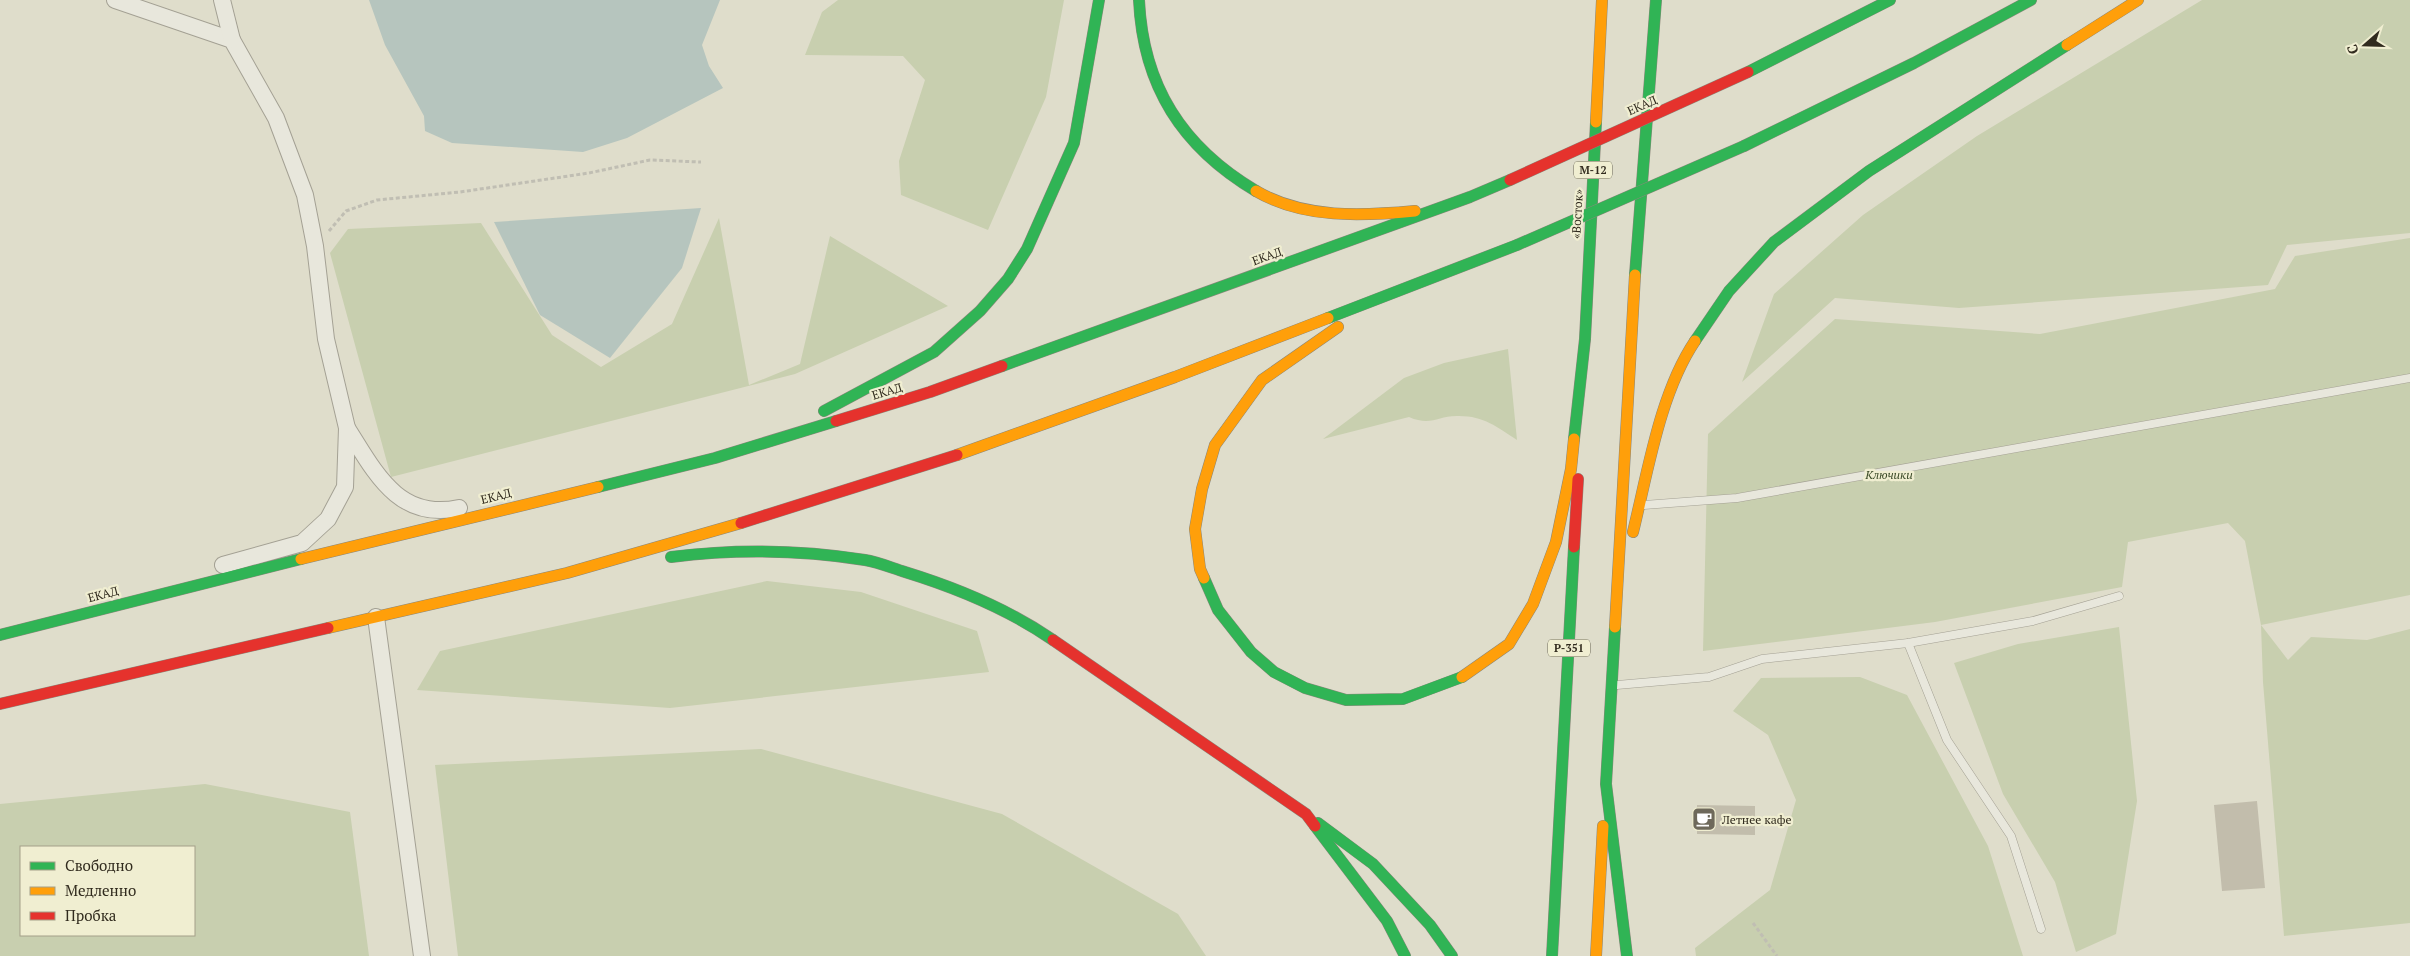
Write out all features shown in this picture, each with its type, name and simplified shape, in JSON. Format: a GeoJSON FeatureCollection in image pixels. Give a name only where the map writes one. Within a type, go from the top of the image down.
{"type":"FeatureCollection","features":[{"type":"Feature","properties":{"kind":"main road"},"geometry":{"type":"LineString","coordinates":[[715,458],[837,406],[934,352],[980,311],[1008,279],[1027,249],[1074,143],[1099,0]]}},
{"type":"Feature","properties":{"kind":"main road"},"geometry":{"type":"LineString","coordinates":[[1139,0],[1142,43],[1156,85],[1178,121],[1195,142],[1240,182],[1280,202],[1305,210],[1340,215],[1388,214],[1430,209],[1470,197]]}},
{"type":"Feature","properties":{"kind":"main road"},"geometry":{"type":"LineString","coordinates":[[1598,0],[1598,64]]}},
{"type":"Feature","properties":{"kind":"main road","name":"«Восток»"},"geometry":{"type":"LineString","coordinates":[[1585,339],[1602,0]]}},
{"type":"Feature","properties":{"kind":"main road"},"geometry":{"type":"LineString","coordinates":[[1596,956],[1633,306],[1658,0]]}},
{"type":"Feature","properties":{"kind":"main road","name":"ЕКАД"},"geometry":{"type":"LineString","coordinates":[[0,636],[126,602],[601,484],[715,458],[930,392],[1470,197],[1748,72],[1890,0]]}},
{"type":"Feature","properties":{"kind":"main road"},"geometry":{"type":"LineString","coordinates":[[0,704],[567,573],[926,466],[1175,377],[1517,245],[1744,146],[1914,63],[2031,0]]}},
{"type":"Feature","properties":{"kind":"main road"},"geometry":{"type":"LineString","coordinates":[[1617,597],[1663,410],[1689,350],[1729,291],[1774,242],[1869,171],[2138,0]]}},
{"type":"Feature","properties":{"kind":"main road"},"geometry":{"type":"LineString","coordinates":[[1393,294],[1318,339],[1262,380],[1215,445],[1202,489],[1196,529],[1200,569],[1218,610],[1251,652],[1274,672],[1304,688],[1346,700],[1403,699],[1462,677],[1508,644],[1533,604],[1556,542],[1571,470],[1585,339]]}},
{"type":"Feature","properties":{"kind":"main road","name":"Р-351"},"geometry":{"type":"LineString","coordinates":[[1552,956],[1585,339]]}},
{"type":"Feature","properties":{"kind":"main road"},"geometry":{"type":"LineString","coordinates":[[567,573],[710,552],[789,553],[866,560],[950,586],[1027,622],[1306,814],[1373,864],[1430,925],[1452,956]]}},
{"type":"Feature","properties":{"kind":"main road"},"geometry":{"type":"LineString","coordinates":[[1606,784],[1628,956]]}},
{"type":"Feature","properties":{"kind":"main road"},"geometry":{"type":"LineString","coordinates":[[1306,814],[1387,921],[1405,956]]}},
{"type":"Feature","properties":{"kind":"street"},"geometry":{"type":"LineString","coordinates":[[115,0],[232,40]]}},
{"type":"Feature","properties":{"kind":"street"},"geometry":{"type":"LineString","coordinates":[[126,602],[186,575],[302,543],[328,519],[345,487],[347,428],[326,339],[316,246],[305,195],[276,118],[232,40],[222,0]]}},
{"type":"Feature","properties":{"kind":"street"},"geometry":{"type":"LineString","coordinates":[[347,428],[373,469],[396,495],[417,508],[442,512],[523,494],[601,484]]}},
{"type":"Feature","properties":{"kind":"street"},"geometry":{"type":"LineString","coordinates":[[376,616],[422,956]]}},
{"type":"Feature","properties":{"kind":"lane"},"geometry":{"type":"LineString","coordinates":[[1622,504],[1657,506],[1737,498],[2410,378]]}},
{"type":"Feature","properties":{"kind":"lane"},"geometry":{"type":"LineString","coordinates":[[1612,686],[1709,678],[1762,659],[1908,642],[2032,621],[2119,596]]}},
{"type":"Feature","properties":{"kind":"lane"},"geometry":{"type":"LineString","coordinates":[[1908,642],[1947,740],[2011,836],[2041,929]]}},
{"type":"Feature","properties":{"kind":"path"},"geometry":{"type":"LineString","coordinates":[[316,246],[346,211],[377,200],[460,192],[588,173],[650,160],[701,162]]}},
{"type":"Feature","properties":{"kind":"path"},"geometry":{"type":"LineString","coordinates":[[1753,923],[1777,956]]}},
{"type":"Feature","properties":{"kind":"green space"},"geometry":{"type":"Polygon","coordinates":[[[838,0],[1064,0],[1046,97],[988,230],[901,195],[899,161],[925,80],[903,56],[805,55],[822,12],[838,0]]]}},
{"type":"Feature","properties":{"kind":"green space"},"geometry":{"type":"Polygon","coordinates":[[[2202,0],[2410,0],[2410,233],[2287,245],[2268,285],[1959,308],[1835,298],[1742,382],[1774,294],[1863,215],[1977,136],[2202,0]]]}},
{"type":"Feature","properties":{"kind":"green space"},"geometry":{"type":"Polygon","coordinates":[[[719,218],[749,385],[800,364],[830,236],[948,306],[795,374],[391,477],[330,253],[348,229],[481,223],[552,335],[601,367],[672,324],[719,218]]]}},
{"type":"Feature","properties":{"kind":"green space","name":"Ключики"},"geometry":{"type":"Polygon","coordinates":[[[2410,238],[2410,595],[2261,625],[2245,541],[2228,523],[2128,542],[2122,587],[1935,622],[1703,651],[1708,434],[1835,319],[2040,334],[2275,289],[2295,256],[2410,238]]]}},
{"type":"Feature","properties":{"kind":"green space"},"geometry":{"type":"Polygon","coordinates":[[[1508,349],[1517,440],[1483,420],[1468,416],[1452,416],[1429,421],[1409,417],[1323,439],[1404,378],[1444,363],[1508,349]]]}},
{"type":"Feature","properties":{"kind":"green space"},"geometry":{"type":"Polygon","coordinates":[[[767,581],[861,592],[977,631],[989,672],[670,708],[417,690],[440,651],[767,581]]]}},
{"type":"Feature","properties":{"kind":"green space"},"geometry":{"type":"Polygon","coordinates":[[[2261,625],[2288,660],[2311,637],[2367,640],[2410,629],[2410,923],[2284,936],[2263,682],[2261,625]]]}},
{"type":"Feature","properties":{"kind":"green space"},"geometry":{"type":"Polygon","coordinates":[[[2119,627],[2137,801],[2116,934],[2076,952],[2055,882],[2003,794],[1954,663],[2018,644],[2119,627]]]}},
{"type":"Feature","properties":{"kind":"green space"},"geometry":{"type":"Polygon","coordinates":[[[1860,677],[1907,695],[1988,846],[2023,956],[1696,956],[1695,948],[1770,890],[1796,800],[1768,735],[1733,711],[1761,678],[1860,677]]]}},
{"type":"Feature","properties":{"kind":"green space"},"geometry":{"type":"Polygon","coordinates":[[[761,749],[1002,814],[1178,914],[1206,956],[458,956],[435,765],[761,749]]]}},
{"type":"Feature","properties":{"kind":"green space"},"geometry":{"type":"Polygon","coordinates":[[[205,784],[350,812],[369,956],[0,956],[0,804],[205,784]]]}},
{"type":"Feature","properties":{"kind":"shaded area"},"geometry":{"type":"Polygon","coordinates":[[[369,0],[720,0],[702,45],[709,66],[723,88],[627,138],[583,152],[452,143],[425,131],[424,116],[385,45],[369,0]]]}},
{"type":"Feature","properties":{"kind":"shaded area"},"geometry":{"type":"Polygon","coordinates":[[[701,208],[682,268],[610,358],[540,315],[494,222],[701,208]]]}},
{"type":"Feature","properties":{"kind":"building"},"geometry":{"type":"Polygon","coordinates":[[[2257,801],[2265,888],[2222,891],[2214,805],[2257,801]]]}},
{"type":"Feature","properties":{"kind":"building"},"geometry":{"type":"Polygon","coordinates":[[[1697,805],[1755,806],[1755,835],[1697,834],[1697,805]]]}},
{"type":"Feature","properties":{"kind":"traffic: fast"},"geometry":{"type":"LineString","coordinates":[[824,411],[934,352],[980,311],[1008,279],[1027,249],[1074,143],[1099,0]]}},
{"type":"Feature","properties":{"kind":"traffic: fast"},"geometry":{"type":"LineString","coordinates":[[1139,0],[1142,31],[1149,60],[1158,87],[1171,111],[1207,155],[1230,174],[1256,191]]}},
{"type":"Feature","properties":{"kind":"traffic: fast"},"geometry":{"type":"LineString","coordinates":[[1635,275],[1656,0]]}},
{"type":"Feature","properties":{"kind":"traffic: fast"},"geometry":{"type":"LineString","coordinates":[[1748,72],[1890,0]]}},
{"type":"Feature","properties":{"kind":"traffic: fast"},"geometry":{"type":"LineString","coordinates":[[1744,146],[1914,63],[2031,0]]}},
{"type":"Feature","properties":{"kind":"traffic: fast"},"geometry":{"type":"LineString","coordinates":[[1695,341],[1729,291],[1774,242],[1869,171],[2067,45]]}},
{"type":"Feature","properties":{"kind":"traffic: fast"},"geometry":{"type":"LineString","coordinates":[[1574,439],[1585,339],[1596,122]]}},
{"type":"Feature","properties":{"kind":"traffic: fast"},"geometry":{"type":"LineString","coordinates":[[1517,245],[1744,146]]}},
{"type":"Feature","properties":{"kind":"traffic: fast"},"geometry":{"type":"LineString","coordinates":[[1002,366],[1470,197],[1510,180]]}},
{"type":"Feature","properties":{"kind":"traffic: fast"},"geometry":{"type":"LineString","coordinates":[[1328,318],[1517,245]]}},
{"type":"Feature","properties":{"kind":"traffic: fast"},"geometry":{"type":"LineString","coordinates":[[598,487],[715,458],[836,421]]}},
{"type":"Feature","properties":{"kind":"traffic: fast"},"geometry":{"type":"LineString","coordinates":[[1552,956],[1574,547]]}},
{"type":"Feature","properties":{"kind":"traffic: fast"},"geometry":{"type":"LineString","coordinates":[[671,557],[695,554],[768,552],[817,554],[870,561],[944,585],[982,600],[1053,640]]}},
{"type":"Feature","properties":{"kind":"traffic: fast"},"geometry":{"type":"LineString","coordinates":[[0,635],[301,559]]}},
{"type":"Feature","properties":{"kind":"traffic: fast"},"geometry":{"type":"LineString","coordinates":[[1204,578],[1218,610],[1251,652],[1274,672],[1305,688],[1346,700],[1403,699],[1462,677]]}},
{"type":"Feature","properties":{"kind":"traffic: fast"},"geometry":{"type":"LineString","coordinates":[[1615,627],[1606,784],[1627,956]]}},
{"type":"Feature","properties":{"kind":"traffic: fast"},"geometry":{"type":"LineString","coordinates":[[1318,823],[1373,864],[1430,925],[1452,956]]}},
{"type":"Feature","properties":{"kind":"traffic: fast"},"geometry":{"type":"LineString","coordinates":[[1315,826],[1387,921],[1405,956]]}},
{"type":"Feature","properties":{"kind":"traffic: slow"},"geometry":{"type":"LineString","coordinates":[[1596,122],[1602,0]]}},
{"type":"Feature","properties":{"kind":"traffic: slow"},"geometry":{"type":"LineString","coordinates":[[2067,45],[2138,0]]}},
{"type":"Feature","properties":{"kind":"traffic: slow"},"geometry":{"type":"LineString","coordinates":[[1256,191],[1274,200],[1313,211],[1354,214],[1415,211]]}},
{"type":"Feature","properties":{"kind":"traffic: slow"},"geometry":{"type":"LineString","coordinates":[[1615,627],[1635,275]]}},
{"type":"Feature","properties":{"kind":"traffic: slow"},"geometry":{"type":"LineString","coordinates":[[957,455],[1175,377],[1328,318]]}},
{"type":"Feature","properties":{"kind":"traffic: slow"},"geometry":{"type":"LineString","coordinates":[[1204,578],[1200,569],[1195,529],[1202,489],[1215,445],[1262,380],[1338,327]]}},
{"type":"Feature","properties":{"kind":"traffic: slow"},"geometry":{"type":"LineString","coordinates":[[1633,532],[1656,433],[1664,408],[1683,362],[1695,341]]}},
{"type":"Feature","properties":{"kind":"traffic: slow"},"geometry":{"type":"LineString","coordinates":[[1462,677],[1509,644],[1533,604],[1556,542],[1571,469],[1574,439]]}},
{"type":"Feature","properties":{"kind":"traffic: slow"},"geometry":{"type":"LineString","coordinates":[[301,559],[598,487]]}},
{"type":"Feature","properties":{"kind":"traffic: slow"},"geometry":{"type":"LineString","coordinates":[[328,628],[567,573],[741,523]]}},
{"type":"Feature","properties":{"kind":"traffic: slow"},"geometry":{"type":"LineString","coordinates":[[1596,956],[1603,826]]}},
{"type":"Feature","properties":{"kind":"traffic: jam"},"geometry":{"type":"LineString","coordinates":[[1510,180],[1748,72]]}},
{"type":"Feature","properties":{"kind":"traffic: jam"},"geometry":{"type":"LineString","coordinates":[[836,421],[930,392],[1002,366]]}},
{"type":"Feature","properties":{"kind":"traffic: jam"},"geometry":{"type":"LineString","coordinates":[[741,523],[957,455]]}},
{"type":"Feature","properties":{"kind":"traffic: jam"},"geometry":{"type":"LineString","coordinates":[[1574,547],[1578,479]]}},
{"type":"Feature","properties":{"kind":"traffic: jam"},"geometry":{"type":"LineString","coordinates":[[0,704],[328,628]]}},
{"type":"Feature","properties":{"kind":"traffic: jam"},"geometry":{"type":"LineString","coordinates":[[1053,640],[1306,814],[1315,826]]}},
{"type":"Feature","properties":{"kind":"place","name":"Летнее кафе"},"geometry":{"type":"Point","coordinates":[1704,819]}}]}
